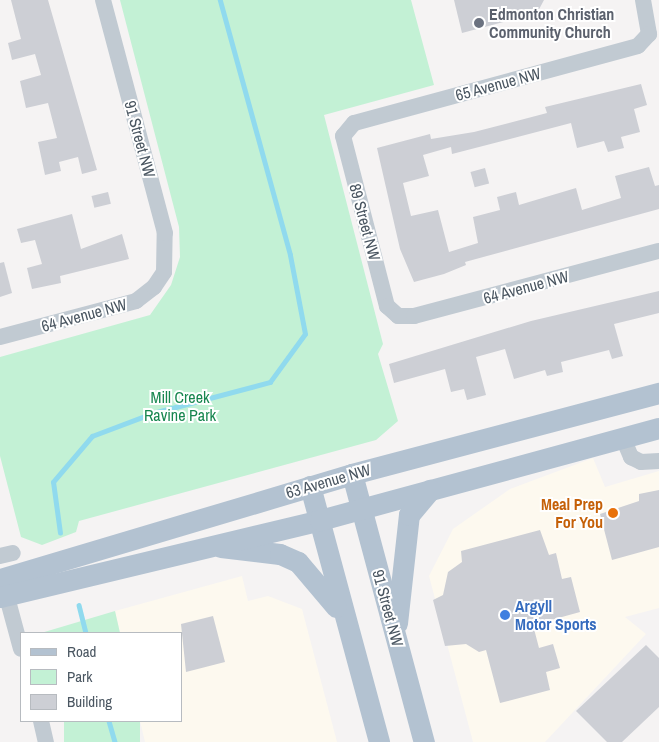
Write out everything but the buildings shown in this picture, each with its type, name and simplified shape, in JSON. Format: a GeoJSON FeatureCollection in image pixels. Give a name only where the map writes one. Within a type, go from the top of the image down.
{"type":"FeatureCollection","features":[{"type":"Feature","properties":{"kind":"main road","name":"63 Avenue NW"},"geometry":{"type":"LineString","coordinates":[[2,588],[310,486],[659,392]]}},
{"type":"Feature","properties":{"kind":"main road","name":"63 Avenue NW"},"geometry":{"type":"LineString","coordinates":[[2,588],[320,520],[659,428]]}},
{"type":"Feature","properties":{"kind":"main road","name":"91 Street NW"},"geometry":{"type":"LineString","coordinates":[[352,474],[424,742]]}},
{"type":"Feature","properties":{"kind":"main road"},"geometry":{"type":"LineString","coordinates":[[310,486],[379,742]]}},
{"type":"Feature","properties":{"kind":"main road"},"geometry":{"type":"LineString","coordinates":[[396,638],[408,515],[430,490]]}},
{"type":"Feature","properties":{"kind":"main road"},"geometry":{"type":"LineString","coordinates":[[210,543],[280,554],[298,562],[325,589],[347,625]]}},
{"type":"Feature","properties":{"kind":"street","name":"91 Street NW"},"geometry":{"type":"LineString","coordinates":[[103,0],[165,233],[168,251],[161,278]]}},
{"type":"Feature","properties":{"kind":"street","name":"65 Avenue NW"},"geometry":{"type":"LineString","coordinates":[[344,129],[354,123],[638,46],[649,34],[643,0]]}},
{"type":"Feature","properties":{"kind":"street","name":"89 Street NW"},"geometry":{"type":"LineString","coordinates":[[344,129],[344,143],[392,313]]}},
{"type":"Feature","properties":{"kind":"street","name":"64 Avenue NW"},"geometry":{"type":"LineString","coordinates":[[392,313],[414,316],[659,251]]}},
{"type":"Feature","properties":{"kind":"street","name":"64 Avenue NW"},"geometry":{"type":"LineString","coordinates":[[0,337],[136,300],[161,278]]}},
{"type":"Feature","properties":{"kind":"street"},"geometry":{"type":"LineString","coordinates":[[624,438],[631,457],[641,462],[659,461]]}},
{"type":"Feature","properties":{"kind":"street"},"geometry":{"type":"LineString","coordinates":[[2,588],[7,621],[20,647]]}},
{"type":"Feature","properties":{"kind":"street"},"geometry":{"type":"LineString","coordinates":[[40,722],[46,742]]}},
{"type":"Feature","properties":{"kind":"shaded area"},"geometry":{"type":"Polygon","coordinates":[[[593,458],[605,487],[659,471],[659,608],[625,617],[646,634],[545,742],[473,742],[429,576],[453,529],[510,489],[593,458]]]}},
{"type":"Feature","properties":{"kind":"shaded area"},"geometry":{"type":"Polygon","coordinates":[[[242,576],[248,601],[268,596],[302,609],[337,742],[145,742],[140,722],[182,722],[182,632],[120,632],[115,611],[242,576]]]}},
{"type":"Feature","properties":{"kind":"green space","name":"Mill Creek Ravine Park"},"geometry":{"type":"Polygon","coordinates":[[[120,0],[411,0],[434,85],[324,115],[383,344],[378,354],[398,421],[376,440],[79,521],[76,532],[42,545],[21,537],[0,456],[0,357],[150,315],[171,285],[180,257],[179,227],[120,0]]]}},
{"type":"Feature","properties":{"kind":"green space"},"geometry":{"type":"Polygon","coordinates":[[[115,611],[120,632],[44,632],[115,611]]]}},
{"type":"Feature","properties":{"kind":"green space"},"geometry":{"type":"Polygon","coordinates":[[[64,722],[140,722],[140,742],[64,742],[64,722]]]}},
{"type":"Feature","properties":{"kind":"waterway"},"geometry":{"type":"LineString","coordinates":[[60,533],[53,482],[92,436],[153,413],[270,382],[305,334],[290,255],[220,0]]}},
{"type":"Feature","properties":{"kind":"waterway"},"geometry":{"type":"LineString","coordinates":[[79,605],[86,632]]}},
{"type":"Feature","properties":{"kind":"waterway"},"geometry":{"type":"LineString","coordinates":[[109,722],[115,742]]}},
{"type":"Feature","properties":{"kind":"place","name":"Edmonton Christian Community Church"},"geometry":{"type":"Point","coordinates":[479,23]}},
{"type":"Feature","properties":{"kind":"place","name":"Meal Prep For You"},"geometry":{"type":"Point","coordinates":[613,513]}},
{"type":"Feature","properties":{"kind":"place","name":"Argyll Motor Sports"},"geometry":{"type":"Point","coordinates":[505,615]}}]}
